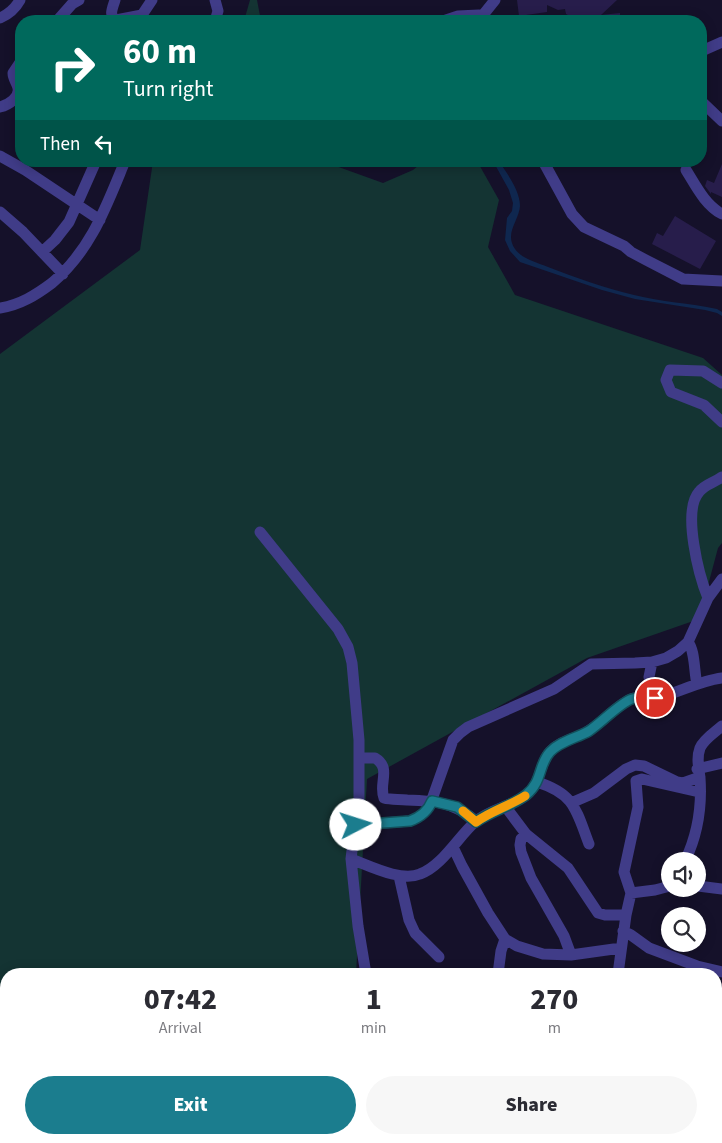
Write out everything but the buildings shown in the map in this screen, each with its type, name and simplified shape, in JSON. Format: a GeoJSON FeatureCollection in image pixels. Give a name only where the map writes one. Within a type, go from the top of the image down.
{"type":"FeatureCollection","features":[{"type":"Feature","properties":{"kind":"street"},"geometry":{"type":"LineString","coordinates":[[0,18],[10,13],[20,0]]}},
{"type":"Feature","properties":{"kind":"street"},"geometry":{"type":"LineString","coordinates":[[62,15],[72,4],[79,0]]}},
{"type":"Feature","properties":{"kind":"street"},"geometry":{"type":"LineString","coordinates":[[111,15],[115,0]]}},
{"type":"Feature","properties":{"kind":"street"},"geometry":{"type":"LineString","coordinates":[[142,15],[152,0]]}},
{"type":"Feature","properties":{"kind":"street"},"geometry":{"type":"LineString","coordinates":[[215,0],[218,11],[217,15]]}},
{"type":"Feature","properties":{"kind":"street"},"geometry":{"type":"LineString","coordinates":[[466,15],[483,13]]}},
{"type":"Feature","properties":{"kind":"street"},"geometry":{"type":"LineString","coordinates":[[707,49],[722,42]]}},
{"type":"Feature","properties":{"kind":"street"},"geometry":{"type":"LineString","coordinates":[[0,106],[7,105],[15,98]]}},
{"type":"Feature","properties":{"kind":"street"},"geometry":{"type":"LineString","coordinates":[[707,106],[722,121]]}},
{"type":"Feature","properties":{"kind":"street"},"geometry":{"type":"LineString","coordinates":[[0,156],[15,164]]}},
{"type":"Feature","properties":{"kind":"street"},"geometry":{"type":"LineString","coordinates":[[20,167],[100,220]]}},
{"type":"Feature","properties":{"kind":"street"},"geometry":{"type":"LineString","coordinates":[[42,252],[69,222],[93,167]]}},
{"type":"Feature","properties":{"kind":"street"},"geometry":{"type":"LineString","coordinates":[[0,308],[24,302],[63,274],[82,251],[100,220],[122,167]]}},
{"type":"Feature","properties":{"kind":"street"},"geometry":{"type":"LineString","coordinates":[[546,167],[572,214],[584,227],[624,246],[683,279],[722,281]]}},
{"type":"Feature","properties":{"kind":"street"},"geometry":{"type":"LineString","coordinates":[[686,170],[701,194],[715,210],[722,214]]}},
{"type":"Feature","properties":{"kind":"street"},"geometry":{"type":"LineString","coordinates":[[0,212],[23,232],[63,274]]}},
{"type":"Feature","properties":{"kind":"street"},"geometry":{"type":"LineString","coordinates":[[722,383],[703,371],[670,370],[666,380],[671,392],[704,405],[722,422]]}},
{"type":"Feature","properties":{"kind":"street"},"geometry":{"type":"LineString","coordinates":[[708,598],[696,563],[692,518],[697,493],[704,486],[721,481]]}},
{"type":"Feature","properties":{"kind":"street"},"geometry":{"type":"LineString","coordinates":[[260,532],[338,629],[348,647],[352,664],[360,758],[360,801],[351,859],[358,926],[365,968]]}},
{"type":"Feature","properties":{"kind":"street"},"geometry":{"type":"LineString","coordinates":[[356,825],[410,821],[425,813],[432,801],[453,740],[468,727],[554,690],[591,664],[652,662],[666,658],[678,651],[688,642],[708,598],[722,579]]}},
{"type":"Feature","properties":{"kind":"street"},"geometry":{"type":"LineString","coordinates":[[688,642],[692,649],[697,684]]}},
{"type":"Feature","properties":{"kind":"street"},"geometry":{"type":"LineString","coordinates":[[652,662],[649,677],[655,698]]}},
{"type":"Feature","properties":{"kind":"street"},"geometry":{"type":"LineString","coordinates":[[351,859],[399,876],[420,874],[429,869],[487,813],[526,795],[540,777],[544,762],[554,748],[588,731],[632,699],[655,698],[722,678]]}},
{"type":"Feature","properties":{"kind":"street"},"geometry":{"type":"LineString","coordinates":[[689,852],[696,834],[699,792],[698,757],[706,739],[722,726]]}},
{"type":"Feature","properties":{"kind":"street"},"geometry":{"type":"LineString","coordinates":[[360,758],[375,758],[383,765],[382,794],[384,798],[432,801],[457,807],[476,822]]}},
{"type":"Feature","properties":{"kind":"street"},"geometry":{"type":"LineString","coordinates":[[572,803],[594,793],[626,769],[635,765],[644,766],[683,783],[698,773],[722,763]]}},
{"type":"Feature","properties":{"kind":"street"},"geometry":{"type":"LineString","coordinates":[[619,968],[623,931],[631,893],[624,872],[638,808],[636,782],[642,779],[699,792]]}},
{"type":"Feature","properties":{"kind":"street"},"geometry":{"type":"LineString","coordinates":[[537,782],[554,788],[572,803],[589,844]]}},
{"type":"Feature","properties":{"kind":"street"},"geometry":{"type":"LineString","coordinates":[[505,806],[526,834],[568,868],[598,913],[626,915]]}},
{"type":"Feature","properties":{"kind":"street"},"geometry":{"type":"LineString","coordinates":[[526,834],[521,839],[521,852],[531,878],[564,936],[571,955]]}},
{"type":"Feature","properties":{"kind":"street"},"geometry":{"type":"LineString","coordinates":[[453,847],[488,913],[505,938],[517,946],[531,952],[571,955],[621,948]]}},
{"type":"Feature","properties":{"kind":"street"},"geometry":{"type":"LineString","coordinates":[[399,876],[408,920],[415,932],[439,957]]}},
{"type":"Feature","properties":{"kind":"street"},"geometry":{"type":"LineString","coordinates":[[706,887],[722,889]]}},
{"type":"Feature","properties":{"kind":"street"},"geometry":{"type":"LineString","coordinates":[[631,893],[661,888]]}},
{"type":"Feature","properties":{"kind":"street"},"geometry":{"type":"LineString","coordinates":[[623,931],[649,948],[705,968]]}},
{"type":"Feature","properties":{"kind":"street"},"geometry":{"type":"LineString","coordinates":[[499,968],[505,938]]}},
{"type":"Feature","properties":{"kind":"green space"},"geometry":{"type":"Polygon","coordinates":[[[250,0],[257,0],[260,15],[246,15],[250,0]]]}},
{"type":"Feature","properties":{"kind":"green space"},"geometry":{"type":"Polygon","coordinates":[[[152,167],[339,167],[383,183],[417,167],[480,167],[499,200],[488,247],[515,295],[703,358],[722,375],[722,543],[718,548],[699,619],[587,658],[367,779],[356,968],[0,968],[0,354],[140,250],[152,167]]]}},
{"type":"Feature","properties":{"kind":"water"},"geometry":{"type":"Polygon","coordinates":[[[496,167],[503,167],[518,194],[520,206],[511,232],[511,238],[515,249],[525,258],[601,286],[644,297],[717,309],[722,312],[722,316],[705,310],[635,299],[602,290],[520,262],[510,251],[505,240],[507,218],[512,211],[513,203],[509,190],[496,167]]]}},
{"type":"Feature","properties":{"kind":"slow traffic"},"geometry":{"type":"LineString","coordinates":[[463,811],[476,822],[487,813],[516,802],[525,796]]}},
{"type":"Feature","properties":{"kind":"route"},"geometry":{"type":"LineString","coordinates":[[356,825],[410,821],[425,813],[432,801],[457,807],[476,822],[487,813],[516,802],[526,795],[540,777],[544,762],[554,748],[588,731],[627,701],[640,698],[655,698]]}}]}
